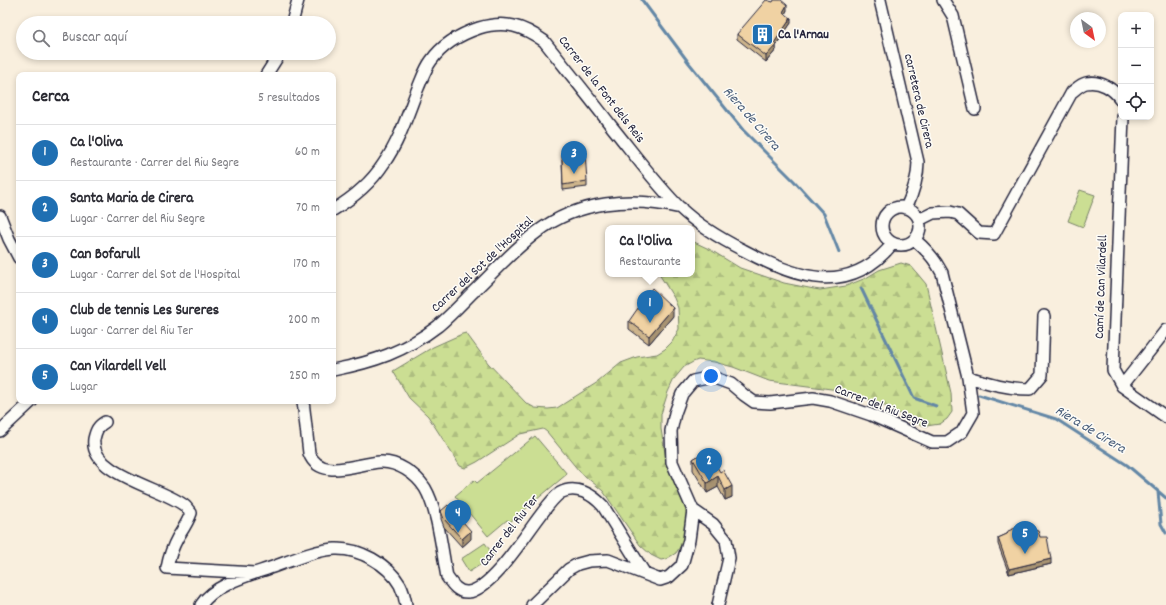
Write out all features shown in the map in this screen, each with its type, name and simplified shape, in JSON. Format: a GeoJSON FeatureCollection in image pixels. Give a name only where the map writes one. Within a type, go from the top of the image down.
{"type":"FeatureCollection","features":[{"type":"Feature","properties":{"kind":"street"},"geometry":{"type":"LineString","coordinates":[[294,16],[298,0]]}},
{"type":"Feature","properties":{"kind":"street","name":"carretera de Cirera"},"geometry":{"type":"LineString","coordinates":[[880,0],[918,162],[916,183],[906,208]]}},
{"type":"Feature","properties":{"kind":"street"},"geometry":{"type":"LineString","coordinates":[[943,0],[953,16],[975,109]]}},
{"type":"Feature","properties":{"kind":"street","name":"Carrer de la Font dels Reis"},"geometry":{"type":"LineString","coordinates":[[336,208],[357,193],[376,175],[384,163],[396,143],[424,73],[432,60],[450,43],[461,36],[484,27],[497,24],[520,27],[544,41],[650,175],[681,209],[718,236],[756,258],[795,274],[815,278],[836,277],[857,271],[876,261],[893,244]]}},
{"type":"Feature","properties":{"kind":"street"},"geometry":{"type":"LineString","coordinates":[[268,72],[276,60]]}},
{"type":"Feature","properties":{"kind":"street"},"geometry":{"type":"LineString","coordinates":[[919,220],[933,213],[950,212],[958,214],[979,233],[994,234],[1072,92],[1084,83],[1100,83],[1116,92],[1118,95]]}},
{"type":"Feature","properties":{"kind":"street","name":"Camí de Can Vilardell"},"geometry":{"type":"LineString","coordinates":[[1122,386],[1113,370],[1123,120]]}},
{"type":"Feature","properties":{"kind":"street","name":"Carrer del Sot de l'Hospital"},"geometry":{"type":"LineString","coordinates":[[336,369],[364,364],[412,343],[448,317],[537,232],[566,215],[593,205],[606,203],[652,203],[681,209]]}},
{"type":"Feature","properties":{"kind":"street"},"geometry":{"type":"LineString","coordinates":[[895,208],[906,208],[914,212],[919,220],[920,229],[915,240],[905,245],[893,244],[888,241],[883,233],[882,226],[884,219],[888,212],[895,208]]}},
{"type":"Feature","properties":{"kind":"street"},"geometry":{"type":"LineString","coordinates":[[0,216],[16,252]]}},
{"type":"Feature","properties":{"kind":"street","name":"Carrer del Riu Segre"},"geometry":{"type":"LineString","coordinates":[[693,510],[672,462],[671,431],[675,413],[682,394],[693,381],[712,377],[716,378],[731,384],[754,402],[770,403],[813,398],[830,401],[871,415],[932,442],[947,442],[962,432],[973,413],[968,376],[942,273],[935,260],[927,250],[915,240]]}},
{"type":"Feature","properties":{"kind":"street"},"geometry":{"type":"LineString","coordinates":[[968,376],[1001,386],[1016,389],[1030,389],[1042,375],[1044,316]]}},
{"type":"Feature","properties":{"kind":"street"},"geometry":{"type":"LineString","coordinates":[[1166,330],[1122,386],[1166,417]]}},
{"type":"Feature","properties":{"kind":"street"},"geometry":{"type":"LineString","coordinates":[[0,431],[29,404]]}},
{"type":"Feature","properties":{"kind":"street","name":"Carrer del Riu Ter"},"geometry":{"type":"LineString","coordinates":[[303,404],[309,453],[311,460],[317,465],[323,468],[337,469],[382,462],[395,464],[415,476],[425,487],[433,503],[447,577],[456,589],[463,592],[469,592],[492,578],[551,502],[560,493],[569,490],[578,490],[596,498],[603,506],[645,574]]}},
{"type":"Feature","properties":{"kind":"street"},"geometry":{"type":"LineString","coordinates":[[105,422],[100,425],[96,432],[94,442],[99,457],[112,470],[186,506],[191,513],[188,523],[169,556],[167,568],[255,573]]}},
{"type":"Feature","properties":{"kind":"street"},"geometry":{"type":"LineString","coordinates":[[532,605],[569,569],[578,564],[589,561],[608,560],[660,580],[669,577],[682,565],[689,540],[693,510],[714,524],[726,540],[729,558],[718,605]]}},
{"type":"Feature","properties":{"kind":"street"},"geometry":{"type":"LineString","coordinates":[[201,605],[211,595],[236,580],[326,550],[336,549],[346,550],[366,556],[390,571],[400,585],[406,605]]}},
{"type":"Feature","properties":{"kind":"green space"},"geometry":{"type":"Polygon","coordinates":[[[1080,190],[1095,195],[1083,227],[1068,221],[1080,190]]]}},
{"type":"Feature","properties":{"kind":"green space"},"geometry":{"type":"Polygon","coordinates":[[[695,242],[740,268],[784,283],[820,290],[846,286],[866,278],[879,270],[901,263],[911,266],[926,284],[951,393],[952,412],[947,419],[940,424],[926,426],[916,423],[890,408],[857,395],[839,390],[769,381],[733,367],[714,362],[698,360],[693,362],[684,367],[674,379],[661,414],[661,429],[667,465],[684,504],[688,518],[685,539],[676,553],[666,559],[661,560],[651,555],[640,545],[603,491],[579,471],[543,429],[520,434],[477,462],[465,468],[460,466],[428,416],[409,398],[393,371],[433,347],[466,333],[488,363],[526,403],[535,408],[557,408],[598,382],[621,363],[637,357],[657,354],[665,349],[672,342],[679,329],[678,308],[674,298],[661,277],[695,277],[695,242]]]}},
{"type":"Feature","properties":{"kind":"green space"},"geometry":{"type":"Polygon","coordinates":[[[535,436],[567,474],[510,522],[507,520],[488,536],[455,496],[474,480],[477,483],[535,436]]]}},
{"type":"Feature","properties":{"kind":"green space"},"geometry":{"type":"Polygon","coordinates":[[[485,543],[494,556],[469,572],[461,559],[485,543]]]}},
{"type":"Feature","properties":{"kind":"building","name":"Ca l'Arnau"},"geometry":{"type":"Polygon","coordinates":[[[766,0],[773,2],[774,0],[781,0],[787,5],[783,12],[791,18],[774,43],[776,45],[766,56],[737,34],[766,0]]]}},
{"type":"Feature","properties":{"kind":"building"},"geometry":{"type":"Polygon","coordinates":[[[585,153],[587,181],[563,185],[562,155],[585,153]]]}},
{"type":"Feature","properties":{"kind":"building"},"geometry":{"type":"Polygon","coordinates":[[[652,288],[673,308],[649,336],[629,321],[652,288]]]}},
{"type":"Feature","properties":{"kind":"building"},"geometry":{"type":"Polygon","coordinates":[[[703,453],[704,455],[709,453],[720,472],[723,470],[732,486],[725,490],[718,476],[707,483],[693,459],[703,453]]]}},
{"type":"Feature","properties":{"kind":"building"},"geometry":{"type":"Polygon","coordinates":[[[448,505],[471,531],[462,539],[444,519],[441,511],[448,505]]]}},
{"type":"Feature","properties":{"kind":"building"},"geometry":{"type":"Polygon","coordinates":[[[1018,527],[1038,531],[1040,537],[1047,537],[1051,559],[1009,569],[998,538],[1007,534],[1008,531],[1018,527]]]}},
{"type":"Feature","properties":{"kind":"waterway","name":"Riera de Cirera"},"geometry":{"type":"LineString","coordinates":[[642,0],[689,63],[743,130],[794,181],[824,214],[839,252]]}},
{"type":"Feature","properties":{"kind":"waterway","name":"Riera de Cirera"},"geometry":{"type":"LineString","coordinates":[[861,288],[914,398],[936,406]]}},
{"type":"Feature","properties":{"kind":"waterway","name":"Riera de Cirera"},"geometry":{"type":"LineString","coordinates":[[979,395],[1056,419],[1127,465],[1166,498]]}},
{"type":"Feature","properties":{"kind":"waterway","name":"Riera de Cirera"},"geometry":{"type":"LineString","coordinates":[[1158,492],[1161,524],[1166,533]]}},
{"type":"Feature","properties":{"kind":"place","name":"Ca l'Arnau"},"geometry":{"type":"Point","coordinates":[762,35]}},
{"type":"Feature","properties":{"kind":"place","name":"Can Bofarull"},"geometry":{"type":"Point","coordinates":[574,174]}},
{"type":"Feature","properties":{"kind":"place","name":"Ca l'Oliva"},"geometry":{"type":"Point","coordinates":[650,323]}},
{"type":"Feature","properties":{"kind":"place","name":"Santa Maria de Cirera"},"geometry":{"type":"Point","coordinates":[709,481]}},
{"type":"Feature","properties":{"kind":"place","name":"Club de tennis Les Sureres"},"geometry":{"type":"Point","coordinates":[458,533]}},
{"type":"Feature","properties":{"kind":"place","name":"Can Vilardell Vell"},"geometry":{"type":"Point","coordinates":[1025,554]}}]}
